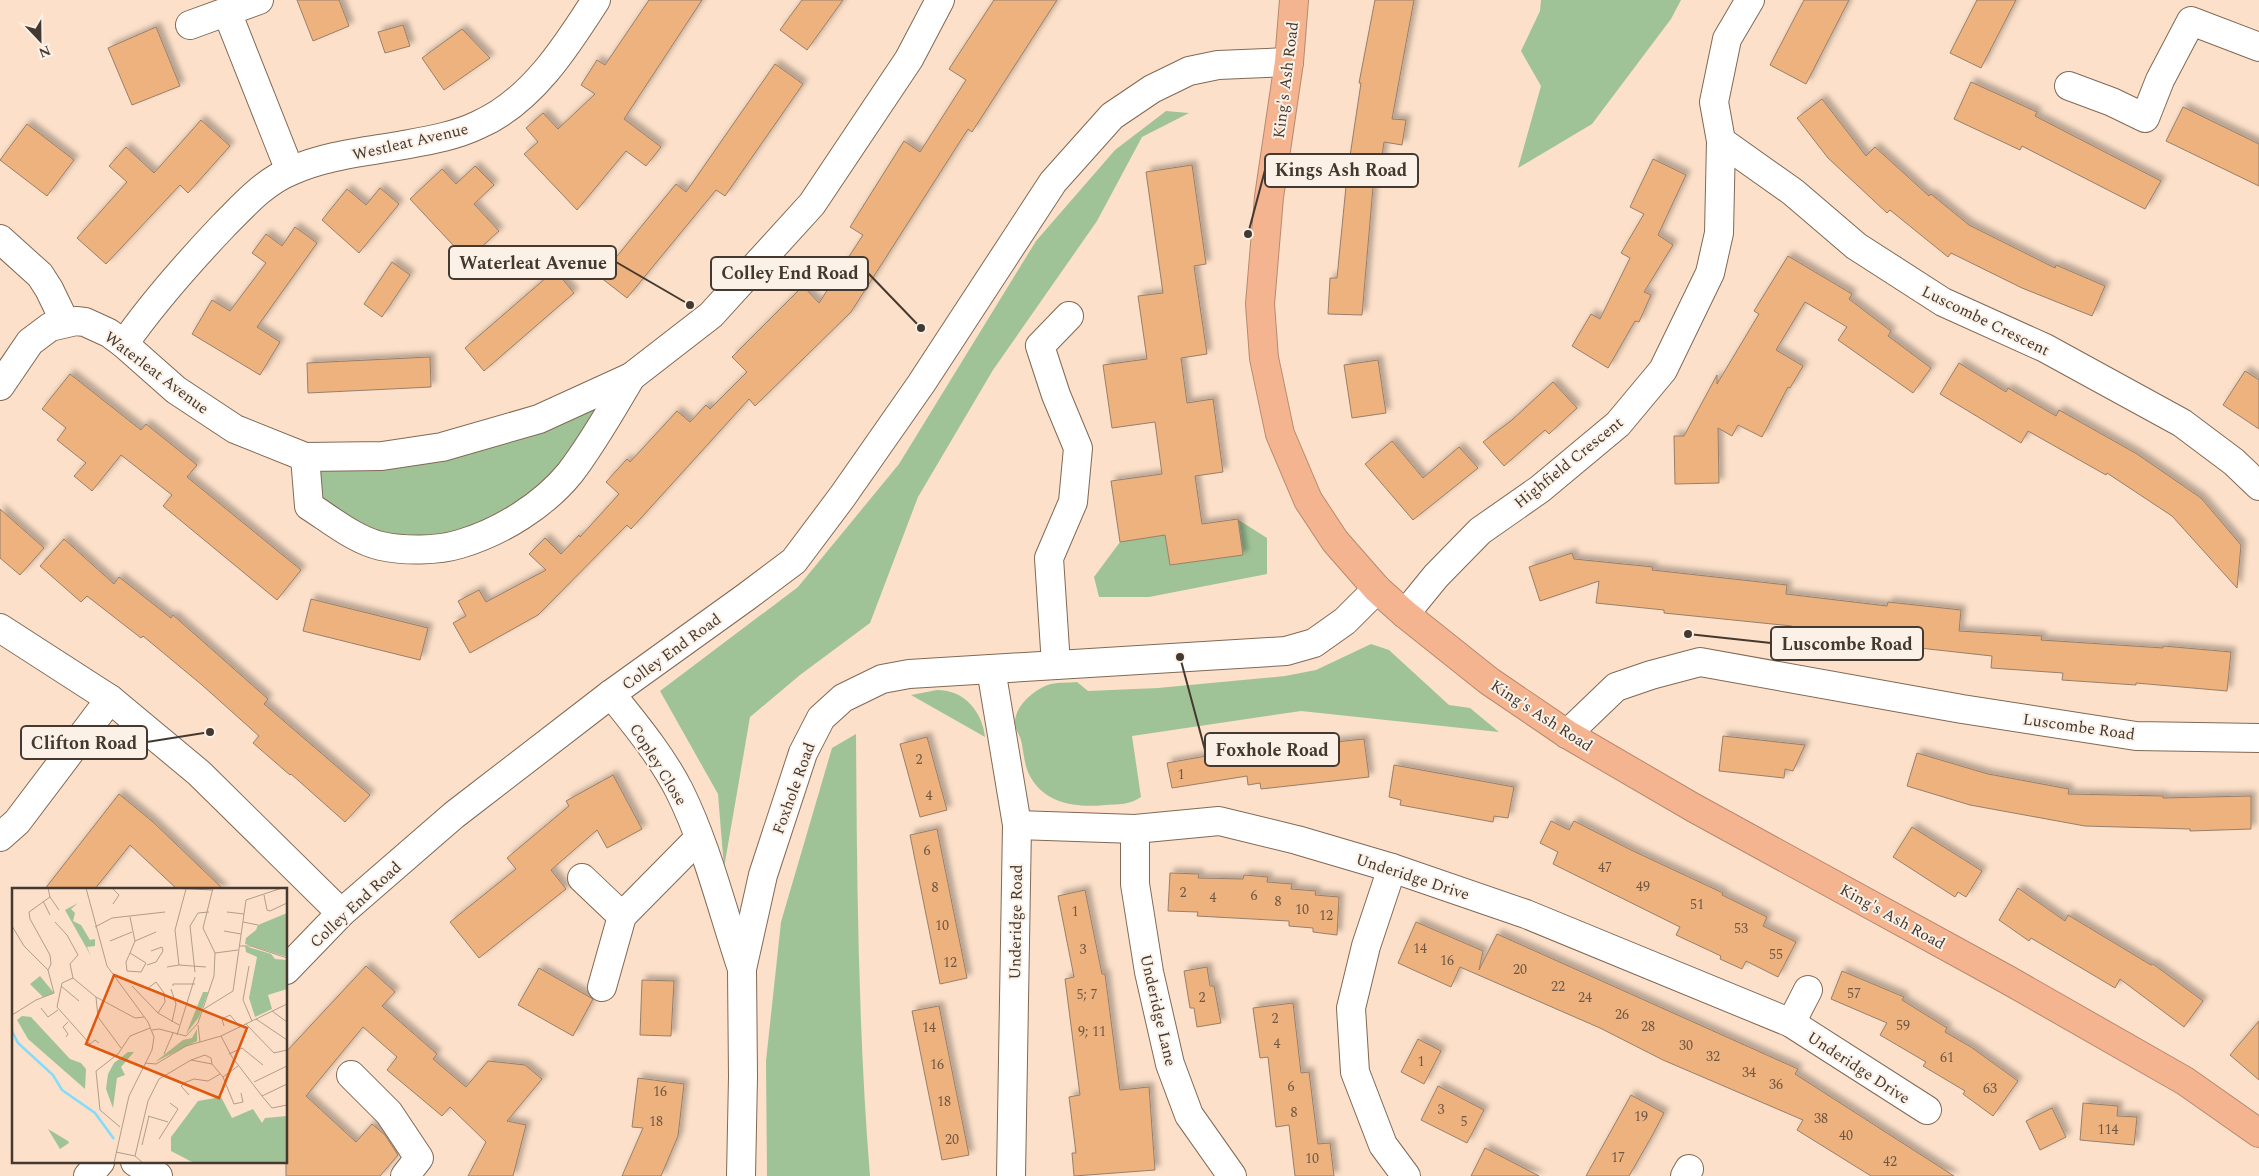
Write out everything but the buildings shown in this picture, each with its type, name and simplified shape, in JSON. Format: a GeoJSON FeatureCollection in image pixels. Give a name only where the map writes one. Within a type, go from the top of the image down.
{"type":"FeatureCollection","features":[{"type":"Feature","properties":{"kind":"highway","name":"King's Ash Road"},"geometry":{"type":"LineString","coordinates":[[1294,0],[1289,62],[1269,197],[1260,304],[1264,358],[1280,434],[1308,500],[1334,541],[1377,588],[1405,614],[1489,681],[1566,734],[1694,808],[2008,980],[2168,1071],[2259,1133]]}},
{"type":"Feature","properties":{"kind":"street"},"geometry":{"type":"LineString","coordinates":[[190,25],[260,0]]}},
{"type":"Feature","properties":{"kind":"street","name":"Westleat Avenue"},"geometry":{"type":"LineString","coordinates":[[124,344],[150,306],[218,231],[267,184],[290,171],[329,158],[452,135],[479,125],[500,113],[540,78],[573,36],[596,0]]}},
{"type":"Feature","properties":{"kind":"street","name":"Waterleat Avenue"},"geometry":{"type":"LineString","coordinates":[[64,322],[84,322],[108,333],[124,344],[176,390],[235,429],[305,457],[382,456],[442,447],[539,419],[630,376],[711,316],[812,204],[909,59],[940,0]]}},
{"type":"Feature","properties":{"kind":"street","name":"Highfield Crescent"},"geometry":{"type":"LineString","coordinates":[[1405,614],[1436,576],[1480,531],[1540,489],[1618,424],[1663,370],[1710,273],[1719,234],[1721,141],[1714,102],[1727,39],[1750,0]]}},
{"type":"Feature","properties":{"kind":"street"},"geometry":{"type":"LineString","coordinates":[[2069,86],[2112,102],[2145,118],[2160,80],[2195,11],[2259,47]]}},
{"type":"Feature","properties":{"kind":"street"},"geometry":{"type":"LineString","coordinates":[[228,12],[290,171]]}},
{"type":"Feature","properties":{"kind":"street","name":"Colley End Road"},"geometry":{"type":"LineString","coordinates":[[288,968],[340,913],[454,815],[611,694],[794,561],[842,497],[921,384],[1053,182],[1112,116],[1152,89],[1189,71],[1218,65],[1289,62]]}},
{"type":"Feature","properties":{"kind":"street","name":"Luscombe Crescent"},"geometry":{"type":"LineString","coordinates":[[1721,141],[1793,192],[1856,246],[1895,272],[1943,302],[2045,348],[2182,423],[2234,462],[2259,486]]}},
{"type":"Feature","properties":{"kind":"street"},"geometry":{"type":"LineString","coordinates":[[0,239],[40,275],[49,289],[64,322],[50,327],[30,342],[0,386]]}},
{"type":"Feature","properties":{"kind":"street"},"geometry":{"type":"LineString","coordinates":[[1056,665],[1049,558],[1073,502],[1078,448],[1056,395],[1040,346],[1069,316]]}},
{"type":"Feature","properties":{"kind":"street","name":"Waterleat Avenue"},"geometry":{"type":"LineString","coordinates":[[305,457],[308,506],[349,532],[380,546],[417,549],[460,544],[499,528],[544,500],[570,473],[607,418],[630,376]]}},
{"type":"Feature","properties":{"kind":"street","name":"Foxhole Road"},"geometry":{"type":"LineString","coordinates":[[741,1176],[743,1077],[742,969],[763,875],[803,753],[821,718],[843,698],[882,679],[909,674],[1286,651],[1314,643],[1345,621],[1377,588]]}},
{"type":"Feature","properties":{"kind":"street"},"geometry":{"type":"LineString","coordinates":[[0,628],[110,700],[199,773],[340,913]]}},
{"type":"Feature","properties":{"kind":"street","name":"Luscombe Road"},"geometry":{"type":"LineString","coordinates":[[1566,734],[1616,687],[1651,675],[1700,662],[1962,709],[2136,736],[2259,738]]}},
{"type":"Feature","properties":{"kind":"street","name":"Underidge Road"},"geometry":{"type":"LineString","coordinates":[[991,669],[1016,825],[1010,1176]]}},
{"type":"Feature","properties":{"kind":"street","name":"Copley Close"},"geometry":{"type":"LineString","coordinates":[[611,694],[646,738],[679,790],[699,838],[742,969]]}},
{"type":"Feature","properties":{"kind":"street"},"geometry":{"type":"LineString","coordinates":[[0,837],[17,822],[110,700]]}},
{"type":"Feature","properties":{"kind":"street","name":"Underidge Drive"},"geometry":{"type":"LineString","coordinates":[[1016,825],[1135,829],[1219,822],[1297,840],[1392,868],[1526,914],[1791,1023],[1927,1110]]}},
{"type":"Feature","properties":{"kind":"street","name":"Underidge Lane"},"geometry":{"type":"LineString","coordinates":[[1135,829],[1135,884],[1149,972],[1170,1064],[1189,1115],[1232,1176]]}},
{"type":"Feature","properties":{"kind":"street"},"geometry":{"type":"LineString","coordinates":[[602,988],[622,916],[699,838]]}},
{"type":"Feature","properties":{"kind":"street"},"geometry":{"type":"LineString","coordinates":[[1392,868],[1366,946],[1351,1008],[1355,1072],[1383,1145],[1406,1176]]}},
{"type":"Feature","properties":{"kind":"street"},"geometry":{"type":"LineString","coordinates":[[582,878],[622,916]]}},
{"type":"Feature","properties":{"kind":"street","name":"Underidge Drive"},"geometry":{"type":"LineString","coordinates":[[1791,1023],[1808,990]]}},
{"type":"Feature","properties":{"kind":"street"},"geometry":{"type":"LineString","coordinates":[[351,1075],[389,1113],[420,1158],[405,1176]]}},
{"type":"Feature","properties":{"kind":"street"},"geometry":{"type":"LineString","coordinates":[[88,1176],[98,1164]]}},
{"type":"Feature","properties":{"kind":"street"},"geometry":{"type":"LineString","coordinates":[[138,1164],[158,1176]]}},
{"type":"Feature","properties":{"kind":"green space"},"geometry":{"type":"Polygon","coordinates":[[[1541,0],[1681,0],[1671,19],[1592,124],[1518,168],[1541,86],[1521,51],[1540,11],[1541,0]]]}},
{"type":"Feature","properties":{"kind":"green space"},"geometry":{"type":"Polygon","coordinates":[[[1166,111],[1189,113],[1142,137],[1097,221],[993,370],[918,497],[870,623],[800,675],[750,717],[724,868],[718,794],[660,691],[798,587],[899,464],[1036,241],[1115,150],[1166,111]]]}},
{"type":"Feature","properties":{"kind":"green space"},"geometry":{"type":"Polygon","coordinates":[[[631,377],[544,500],[417,549],[309,506],[305,457],[382,456],[631,377]]]}},
{"type":"Feature","properties":{"kind":"green space"},"geometry":{"type":"Polygon","coordinates":[[[1237,519],[1267,538],[1267,574],[1149,597],[1099,597],[1094,577],[1120,542],[1165,535],[1170,565],[1242,555],[1237,519]]]}},
{"type":"Feature","properties":{"kind":"green space"},"geometry":{"type":"Polygon","coordinates":[[[1371,644],[1389,650],[1449,705],[1470,708],[1499,732],[1301,711],[1132,736],[1141,797],[1128,803],[1095,806],[1074,805],[1054,799],[1037,787],[1027,770],[1015,720],[1023,703],[1045,686],[1054,683],[1077,682],[1088,691],[1158,688],[1285,676],[1316,670],[1371,644]]]}},
{"type":"Feature","properties":{"kind":"green space"},"geometry":{"type":"Polygon","coordinates":[[[937,690],[947,691],[964,698],[976,711],[985,737],[911,695],[937,690]]]}},
{"type":"Feature","properties":{"kind":"green space"},"geometry":{"type":"Polygon","coordinates":[[[856,734],[861,1011],[870,1176],[767,1176],[766,1061],[781,922],[832,748],[856,734]]]}},
{"type":"Feature","properties":{"kind":"place","name":"Kings Ash Road"},"geometry":{"type":"Point","coordinates":[1248,234]}},
{"type":"Feature","properties":{"kind":"place","name":"Waterleat Avenue"},"geometry":{"type":"Point","coordinates":[690,305]}},
{"type":"Feature","properties":{"kind":"place","name":"Colley End Road"},"geometry":{"type":"Point","coordinates":[921,328]}},
{"type":"Feature","properties":{"kind":"place","name":"Luscombe Road"},"geometry":{"type":"Point","coordinates":[1688,634]}},
{"type":"Feature","properties":{"kind":"place","name":"Foxhole Road"},"geometry":{"type":"Point","coordinates":[1180,657]}},
{"type":"Feature","properties":{"kind":"place","name":"Clifton Road"},"geometry":{"type":"Point","coordinates":[210,732]}}]}
